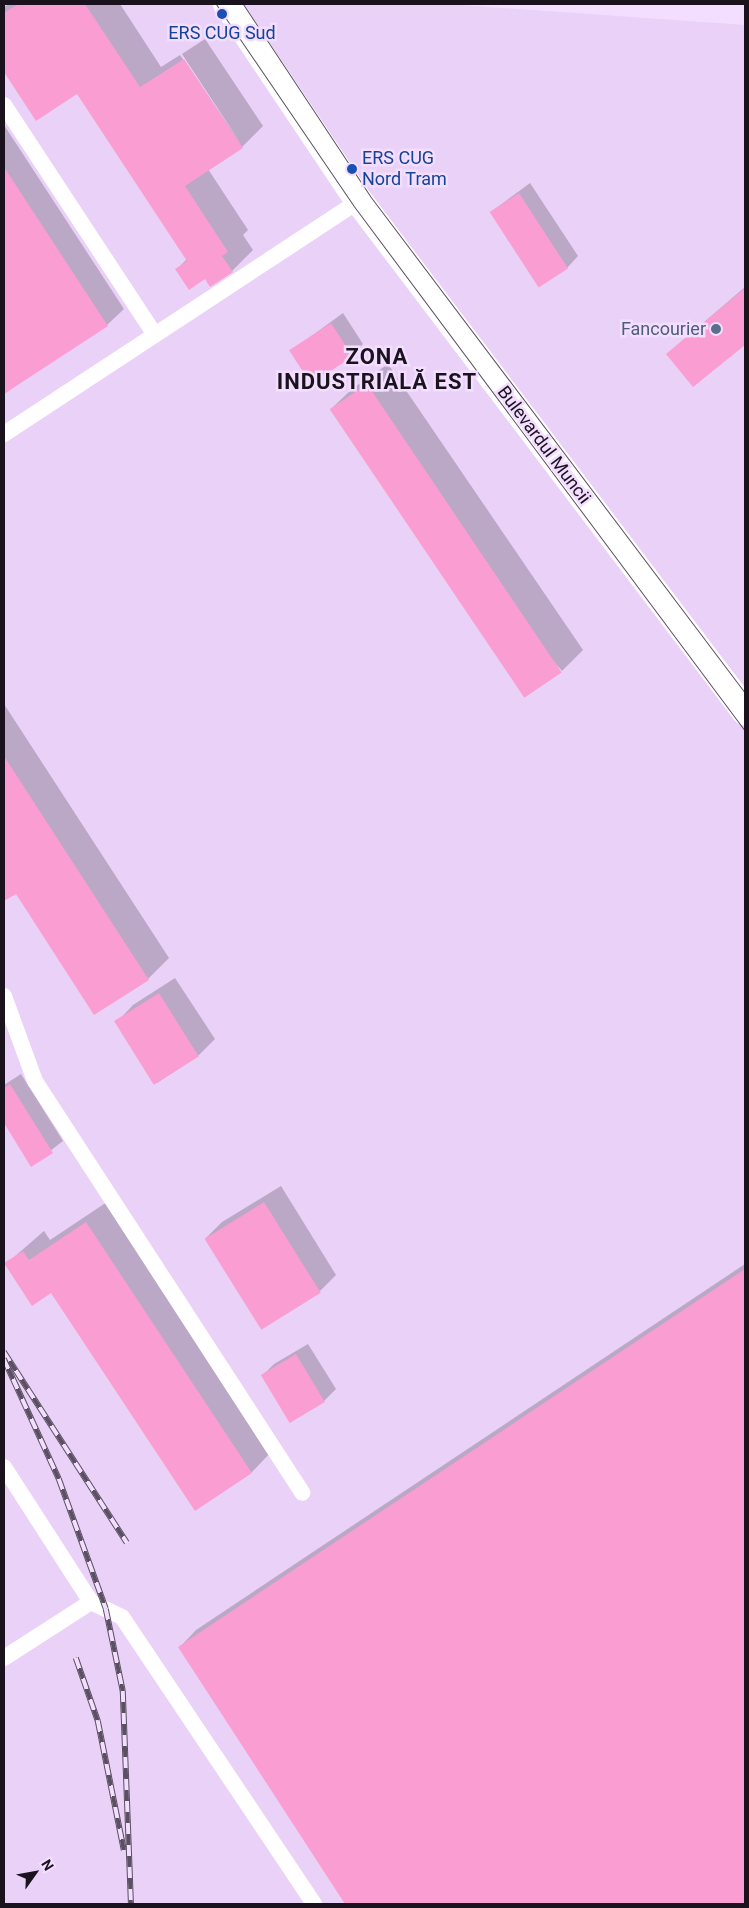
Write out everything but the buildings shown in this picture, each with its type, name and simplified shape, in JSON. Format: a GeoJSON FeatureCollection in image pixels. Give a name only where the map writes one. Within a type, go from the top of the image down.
{"type":"FeatureCollection","features":[{"type":"Feature","properties":{"kind":"main road","name":"Bulevardul Muncii"},"geometry":{"type":"LineString","coordinates":[[227,4],[359,201],[745,711]]}},
{"type":"Feature","properties":{"kind":"lane"},"geometry":{"type":"LineString","coordinates":[[4,106],[155,335]]}},
{"type":"Feature","properties":{"kind":"lane"},"geometry":{"type":"LineString","coordinates":[[4,434],[359,201]]}},
{"type":"Feature","properties":{"kind":"lane"},"geometry":{"type":"LineString","coordinates":[[4,996],[35,1081],[303,1492]]}},
{"type":"Feature","properties":{"kind":"lane"},"geometry":{"type":"LineString","coordinates":[[4,1467],[91,1602],[122,1617],[314,1904]]}},
{"type":"Feature","properties":{"kind":"lane"},"geometry":{"type":"LineString","coordinates":[[4,1658],[91,1602]]}},
{"type":"Feature","properties":{"kind":"shaded area"},"geometry":{"type":"Polygon","coordinates":[[[4,4],[448,4],[745,25],[745,1904],[4,1904],[4,4]]]}},
{"type":"Feature","properties":{"kind":"tram line"},"geometry":{"type":"LineString","coordinates":[[216,4],[353,205],[745,731]]}},
{"type":"Feature","properties":{"kind":"tram line"},"geometry":{"type":"LineString","coordinates":[[243,4],[370,196],[745,693]]}},
{"type":"Feature","properties":{"kind":"railway"},"geometry":{"type":"LineString","coordinates":[[4,1352],[127,1543]]}},
{"type":"Feature","properties":{"kind":"railway"},"geometry":{"type":"LineString","coordinates":[[4,1359],[59,1479],[106,1609],[123,1691],[131,1904]]}},
{"type":"Feature","properties":{"kind":"railway"},"geometry":{"type":"LineString","coordinates":[[76,1658],[98,1721],[124,1850]]}},
{"type":"Feature","properties":{"kind":"place","name":"ERS CUG Sud"},"geometry":{"type":"Point","coordinates":[222,14]}},
{"type":"Feature","properties":{"kind":"place","name":"ERS CUG Nord Tram"},"geometry":{"type":"Point","coordinates":[352,169]}},
{"type":"Feature","properties":{"kind":"place","name":"Fancourier"},"geometry":{"type":"Point","coordinates":[716,329]}},
{"type":"Feature","properties":{"kind":"district","name":"ZONA INDUSTRIALĂ EST"},"geometry":{"type":"Point","coordinates":[377,368]}}]}
